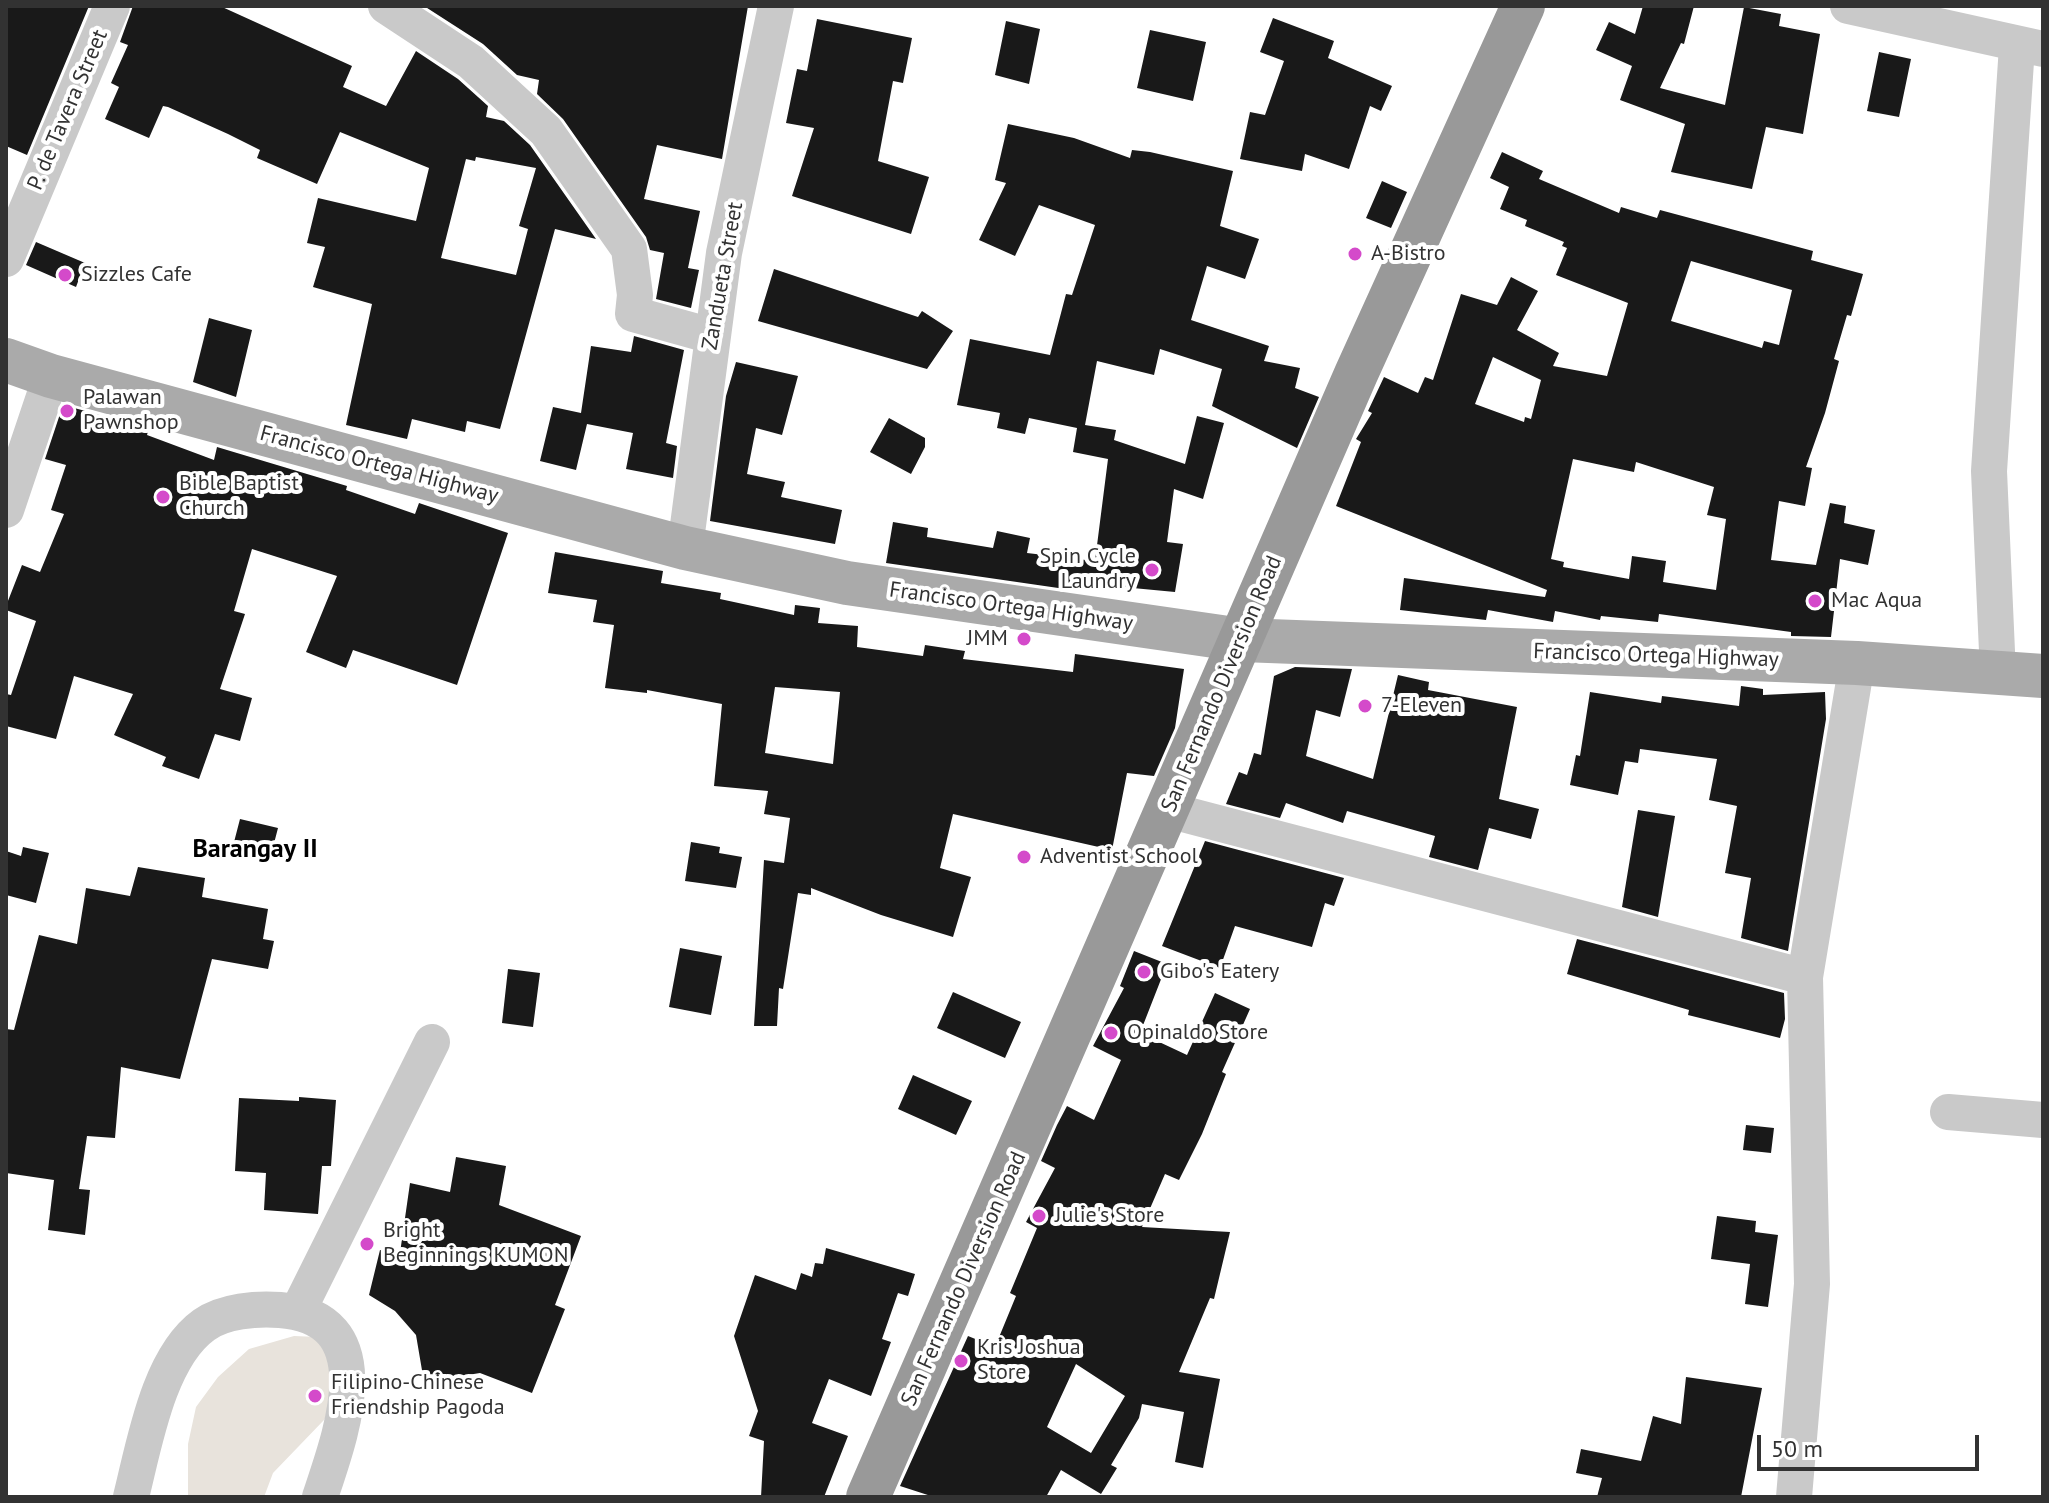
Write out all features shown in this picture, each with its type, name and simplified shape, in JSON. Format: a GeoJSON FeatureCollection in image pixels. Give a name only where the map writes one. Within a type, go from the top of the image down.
{"type":"FeatureCollection","features":[{"type":"Feature","properties":{"kind":"highway","name":"San Fernando Diversion Road"},"geometry":{"type":"LineString","coordinates":[[868,1497],[1356,374],[1523,6]]}},
{"type":"Feature","properties":{"kind":"main road","name":"Francisco Ortega Highway"},"geometry":{"type":"LineString","coordinates":[[6,360],[51,376],[685,548],[847,583],[1242,640],[1857,663],[2043,676]]}},
{"type":"Feature","properties":{"kind":"street","name":"P. de Tavera Street"},"geometry":{"type":"LineString","coordinates":[[6,259],[112,6]]}},
{"type":"Feature","properties":{"kind":"street"},"geometry":{"type":"LineString","coordinates":[[386,6],[471,62],[546,131],[629,249],[635,295],[633,314],[712,336]]}},
{"type":"Feature","properties":{"kind":"street","name":"Zandueta Street"},"geometry":{"type":"LineString","coordinates":[[685,548],[724,253],[776,6]]}},
{"type":"Feature","properties":{"kind":"street"},"geometry":{"type":"LineString","coordinates":[[1848,6],[2030,47],[1989,471],[1998,674]]}},
{"type":"Feature","properties":{"kind":"street"},"geometry":{"type":"LineString","coordinates":[[6,510],[51,376]]}},
{"type":"Feature","properties":{"kind":"street"},"geometry":{"type":"LineString","coordinates":[[1794,1497],[1812,1284],[1805,977],[1857,663]]}},
{"type":"Feature","properties":{"kind":"street"},"geometry":{"type":"LineString","coordinates":[[1168,810],[1805,977]]}},
{"type":"Feature","properties":{"kind":"street"},"geometry":{"type":"LineString","coordinates":[[298,1311],[432,1042]]}},
{"type":"Feature","properties":{"kind":"street"},"geometry":{"type":"LineString","coordinates":[[1948,1112],[2043,1120]]}},
{"type":"Feature","properties":{"kind":"street"},"geometry":{"type":"LineString","coordinates":[[131,1497],[147,1429],[166,1379],[182,1350],[204,1325],[238,1312],[266,1309],[298,1311],[325,1324],[345,1346],[348,1387],[341,1427],[320,1497]]}},
{"type":"Feature","properties":{"kind":"shaded area"},"geometry":{"type":"Polygon","coordinates":[[[294,1336],[318,1337],[332,1352],[338,1396],[324,1420],[273,1473],[264,1497],[188,1497],[188,1444],[196,1407],[218,1377],[249,1349],[294,1336]]]}},
{"type":"Feature","properties":{"kind":"building"},"geometry":{"type":"Polygon","coordinates":[[[6,6],[89,6],[27,155],[6,146],[6,6]]]}},
{"type":"Feature","properties":{"kind":"building"},"geometry":{"type":"Polygon","coordinates":[[[133,6],[220,6],[352,66],[343,87],[386,106],[416,51],[458,79],[488,106],[486,117],[504,121],[530,145],[596,239],[555,229],[500,429],[467,421],[465,432],[412,419],[407,439],[346,425],[372,304],[313,287],[325,247],[307,243],[318,198],[416,221],[429,168],[340,132],[317,184],[257,158],[260,150],[163,106],[149,138],[105,119],[119,87],[111,83],[128,45],[120,42],[133,6]],[[476,157],[475,161],[466,159],[441,258],[516,275],[528,229],[519,226],[536,168],[476,157]]]}},
{"type":"Feature","properties":{"kind":"building"},"geometry":{"type":"Polygon","coordinates":[[[424,6],[748,6],[722,159],[657,145],[644,199],[700,211],[688,268],[699,270],[691,308],[656,299],[664,253],[650,250],[646,237],[563,119],[537,94],[539,80],[517,75],[483,44],[424,6]]]}},
{"type":"Feature","properties":{"kind":"building"},"geometry":{"type":"Polygon","coordinates":[[[1643,6],[1694,6],[1684,44],[1681,43],[1660,88],[1725,105],[1744,7],[1781,14],[1779,26],[1820,34],[1803,134],[1766,127],[1752,189],[1671,172],[1685,124],[1620,100],[1632,66],[1596,50],[1609,22],[1635,34],[1643,6]]]}},
{"type":"Feature","properties":{"kind":"building"},"geometry":{"type":"Polygon","coordinates":[[[1273,18],[1334,41],[1328,58],[1392,86],[1381,111],[1370,106],[1349,169],[1305,154],[1302,171],[1240,159],[1250,112],[1265,115],[1284,61],[1260,52],[1273,18]]]}},
{"type":"Feature","properties":{"kind":"building"},"geometry":{"type":"Polygon","coordinates":[[[817,19],[912,38],[903,83],[893,81],[878,161],[929,177],[911,234],[792,196],[814,128],[786,123],[797,69],[807,71],[817,19]]]}},
{"type":"Feature","properties":{"kind":"building"},"geometry":{"type":"Polygon","coordinates":[[[1006,21],[1040,29],[1029,84],[995,75],[1006,21]]]}},
{"type":"Feature","properties":{"kind":"building"},"geometry":{"type":"Polygon","coordinates":[[[1150,30],[1206,42],[1193,101],[1137,88],[1150,30]]]}},
{"type":"Feature","properties":{"kind":"building"},"geometry":{"type":"Polygon","coordinates":[[[1879,52],[1911,59],[1899,117],[1867,111],[1879,52]]]}},
{"type":"Feature","properties":{"kind":"building"},"geometry":{"type":"Polygon","coordinates":[[[1008,124],[1074,138],[1130,158],[1132,150],[1150,152],[1233,171],[1220,226],[1259,239],[1245,279],[1207,266],[1191,320],[1269,346],[1264,361],[1300,368],[1295,388],[1319,397],[1297,448],[1212,406],[1222,369],[1160,349],[1154,375],[1097,361],[1085,425],[1116,430],[1114,440],[1185,464],[1197,416],[1224,423],[1203,499],[1174,489],[1167,542],[1183,544],[1175,592],[1080,583],[1079,591],[886,563],[893,522],[928,528],[927,537],[993,548],[997,531],[1030,538],[1027,553],[1095,561],[1108,459],[1073,452],[1077,428],[1029,418],[1025,434],[997,428],[1000,413],[957,405],[970,339],[1050,355],[1066,294],[1072,295],[1095,225],[1039,205],[1015,256],[979,240],[1006,183],[995,180],[1008,124]]]}},
{"type":"Feature","properties":{"kind":"building"},"geometry":{"type":"Polygon","coordinates":[[[1502,152],[1543,171],[1539,179],[1619,213],[1621,207],[1657,218],[1660,210],[1813,251],[1811,260],[1863,274],[1834,359],[1839,361],[1806,467],[1812,468],[1805,506],[1779,501],[1771,560],[1816,565],[1830,503],[1846,506],[1844,523],[1875,530],[1868,565],[1840,559],[1831,637],[1791,636],[1791,632],[1659,614],[1658,622],[1601,616],[1600,620],[1555,611],[1553,622],[1488,610],[1486,620],[1400,610],[1404,578],[1545,597],[1547,590],[1336,506],[1361,442],[1356,439],[1372,413],[1368,411],[1384,377],[1418,393],[1425,377],[1433,380],[1461,294],[1497,305],[1511,277],[1538,291],[1517,330],[1559,353],[1553,366],[1607,376],[1628,303],[1556,275],[1567,248],[1562,246],[1564,242],[1525,226],[1527,220],[1500,209],[1509,187],[1490,178],[1502,152]],[[1691,261],[1671,321],[1762,348],[1764,341],[1779,345],[1792,290],[1691,261]],[[1493,357],[1475,404],[1524,422],[1525,417],[1531,419],[1541,380],[1493,357]],[[1573,459],[1551,559],[1564,562],[1563,567],[1629,579],[1632,556],[1666,561],[1663,582],[1716,590],[1726,519],[1707,515],[1714,487],[1636,462],[1634,472],[1573,459]]]}},
{"type":"Feature","properties":{"kind":"building"},"geometry":{"type":"Polygon","coordinates":[[[1382,181],[1407,192],[1391,228],[1366,218],[1382,181]]]}},
{"type":"Feature","properties":{"kind":"building","name":"Sizzles Cafe"},"geometry":{"type":"Polygon","coordinates":[[[36,242],[85,263],[76,287],[26,265],[36,242]]]}},
{"type":"Feature","properties":{"kind":"building"},"geometry":{"type":"Polygon","coordinates":[[[774,269],[918,317],[922,311],[953,331],[927,369],[758,321],[774,269]]]}},
{"type":"Feature","properties":{"kind":"building"},"geometry":{"type":"Polygon","coordinates":[[[209,318],[252,330],[236,397],[193,382],[209,318]]]}},
{"type":"Feature","properties":{"kind":"building"},"geometry":{"type":"Polygon","coordinates":[[[634,336],[684,350],[666,443],[677,446],[673,478],[626,469],[633,433],[587,424],[576,470],[540,461],[553,407],[581,413],[591,346],[631,352],[634,336]]]}},
{"type":"Feature","properties":{"kind":"building"},"geometry":{"type":"Polygon","coordinates":[[[736,362],[798,376],[782,435],[756,428],[747,474],[785,482],[781,497],[842,510],[835,544],[710,521],[726,396],[736,362]]]}},
{"type":"Feature","properties":{"kind":"building"},"geometry":{"type":"Polygon","coordinates":[[[63,405],[149,428],[147,435],[214,460],[217,447],[347,486],[346,490],[415,514],[419,503],[508,533],[457,685],[353,650],[346,668],[306,652],[337,576],[252,549],[234,611],[245,614],[220,689],[252,698],[240,741],[215,734],[199,779],[162,766],[166,757],[114,735],[133,694],[74,676],[56,739],[6,726],[6,694],[11,695],[36,621],[6,610],[6,606],[22,565],[40,572],[64,514],[51,510],[66,465],[45,459],[63,405]]]}},
{"type":"Feature","properties":{"kind":"building"},"geometry":{"type":"Polygon","coordinates":[[[889,418],[925,438],[925,447],[911,474],[870,452],[889,418]]]}},
{"type":"Feature","properties":{"kind":"building"},"geometry":{"type":"Polygon","coordinates":[[[555,552],[663,571],[661,583],[721,593],[720,599],[794,615],[795,605],[820,608],[818,623],[858,626],[857,647],[923,656],[925,645],[965,651],[963,659],[1073,672],[1075,654],[1184,669],[1175,728],[1154,776],[1127,773],[1112,850],[953,814],[940,868],[971,877],[953,937],[881,915],[811,888],[811,895],[798,893],[783,989],[779,988],[777,1026],[754,1026],[764,860],[784,863],[790,818],[764,814],[768,791],[714,786],[722,704],[647,690],[647,693],[605,688],[614,625],[593,622],[597,600],[548,593],[555,552]],[[775,687],[765,753],[833,764],[840,692],[775,687]]]}},
{"type":"Feature","properties":{"kind":"building"},"geometry":{"type":"Polygon","coordinates":[[[1295,667],[1352,669],[1340,717],[1316,710],[1306,756],[1373,779],[1398,675],[1429,682],[1428,690],[1517,707],[1499,799],[1539,809],[1531,839],[1489,828],[1478,870],[1429,857],[1435,836],[1347,811],[1343,823],[1286,803],[1280,818],[1226,804],[1239,772],[1247,775],[1254,753],[1261,755],[1274,676],[1295,667]]]}},
{"type":"Feature","properties":{"kind":"building"},"geometry":{"type":"Polygon","coordinates":[[[1741,686],[1763,689],[1763,695],[1825,692],[1826,719],[1788,951],[1741,938],[1751,878],[1725,873],[1737,806],[1709,800],[1717,759],[1640,749],[1638,763],[1625,761],[1618,795],[1570,785],[1576,755],[1580,756],[1590,692],[1661,703],[1662,696],[1739,706],[1741,686]]]}},
{"type":"Feature","properties":{"kind":"building"},"geometry":{"type":"Polygon","coordinates":[[[1638,810],[1675,816],[1658,917],[1622,907],[1638,810]]]}},
{"type":"Feature","properties":{"kind":"building"},"geometry":{"type":"Polygon","coordinates":[[[240,819],[278,828],[271,855],[233,846],[240,819]]]}},
{"type":"Feature","properties":{"kind":"building"},"geometry":{"type":"Polygon","coordinates":[[[1205,841],[1344,878],[1334,906],[1325,903],[1312,947],[1235,926],[1220,968],[1162,946],[1205,841]]]}},
{"type":"Feature","properties":{"kind":"building"},"geometry":{"type":"Polygon","coordinates":[[[691,842],[720,847],[719,853],[742,857],[736,888],[685,881],[691,842]]]}},
{"type":"Feature","properties":{"kind":"building"},"geometry":{"type":"Polygon","coordinates":[[[23,847],[49,853],[36,903],[6,895],[6,851],[21,856],[23,847]]]}},
{"type":"Feature","properties":{"kind":"building"},"geometry":{"type":"Polygon","coordinates":[[[138,867],[205,878],[202,897],[268,909],[263,939],[274,941],[268,969],[212,959],[180,1079],[121,1067],[115,1138],[87,1136],[79,1189],[90,1190],[85,1235],[48,1230],[54,1180],[6,1173],[6,1029],[14,1030],[39,935],[77,944],[86,888],[130,896],[138,867]]]}},
{"type":"Feature","properties":{"kind":"building"},"geometry":{"type":"Polygon","coordinates":[[[1577,939],[1784,993],[1785,1019],[1780,1038],[1688,1015],[1689,1010],[1567,974],[1577,939]]]}},
{"type":"Feature","properties":{"kind":"building"},"geometry":{"type":"Polygon","coordinates":[[[680,948],[722,956],[711,1015],[669,1007],[680,948]]]}},
{"type":"Feature","properties":{"kind":"building"},"geometry":{"type":"Polygon","coordinates":[[[1134,951],[1167,964],[1140,1033],[1187,1055],[1215,993],[1250,1009],[1222,1072],[1226,1074],[1202,1134],[1179,1180],[1165,1174],[1142,1227],[1230,1232],[1214,1299],[1210,1298],[1179,1372],[1220,1379],[1203,1468],[1175,1462],[1184,1412],[1142,1404],[1139,1418],[1111,1465],[1117,1468],[1101,1494],[1061,1470],[1046,1497],[934,1497],[900,1486],[968,1336],[995,1347],[1016,1296],[1010,1293],[1037,1228],[1026,1222],[1055,1168],[1041,1161],[1067,1106],[1094,1120],[1121,1060],[1093,1046],[1124,988],[1120,986],[1134,951]],[[1076,1364],[1047,1427],[1091,1453],[1125,1396],[1076,1364]]]}},
{"type":"Feature","properties":{"kind":"building"},"geometry":{"type":"Polygon","coordinates":[[[508,969],[540,973],[533,1027],[502,1023],[508,969]]]}},
{"type":"Feature","properties":{"kind":"building"},"geometry":{"type":"Polygon","coordinates":[[[953,992],[1021,1022],[1005,1058],[937,1028],[953,992]]]}},
{"type":"Feature","properties":{"kind":"building"},"geometry":{"type":"Polygon","coordinates":[[[913,1075],[972,1101],[956,1135],[898,1109],[913,1075]]]}},
{"type":"Feature","properties":{"kind":"building"},"geometry":{"type":"Polygon","coordinates":[[[299,1097],[336,1100],[331,1166],[322,1166],[318,1214],[264,1210],[266,1173],[235,1171],[239,1098],[299,1101],[299,1097]]]}},
{"type":"Feature","properties":{"kind":"building"},"geometry":{"type":"Polygon","coordinates":[[[1746,1125],[1774,1128],[1771,1153],[1743,1150],[1746,1125]]]}},
{"type":"Feature","properties":{"kind":"building"},"geometry":{"type":"Polygon","coordinates":[[[456,1157],[506,1166],[499,1205],[581,1236],[555,1305],[565,1309],[532,1393],[480,1373],[424,1382],[416,1335],[395,1311],[369,1295],[380,1250],[400,1253],[410,1183],[450,1192],[456,1157]]]}},
{"type":"Feature","properties":{"kind":"building"},"geometry":{"type":"Polygon","coordinates":[[[1717,1216],[1756,1221],[1755,1232],[1778,1235],[1768,1307],[1745,1304],[1750,1264],[1711,1259],[1717,1216]]]}},
{"type":"Feature","properties":{"kind":"building"},"geometry":{"type":"Polygon","coordinates":[[[826,1248],[915,1274],[908,1296],[898,1293],[882,1339],[891,1342],[871,1396],[829,1379],[812,1423],[848,1436],[824,1497],[761,1497],[764,1441],[749,1436],[758,1411],[734,1336],[755,1275],[796,1290],[801,1273],[812,1277],[815,1263],[823,1264],[826,1248]]]}},
{"type":"Feature","properties":{"kind":"building"},"geometry":{"type":"Polygon","coordinates":[[[1686,1377],[1762,1388],[1741,1497],[1597,1497],[1602,1478],[1576,1473],[1581,1449],[1641,1461],[1653,1416],[1681,1424],[1686,1377]]]}},
{"type":"Feature","properties":{"kind":"place","name":"A-Bistro"},"geometry":{"type":"Point","coordinates":[1355,254]}},
{"type":"Feature","properties":{"kind":"place","name":"Sizzles Cafe"},"geometry":{"type":"Point","coordinates":[65,275]}},
{"type":"Feature","properties":{"kind":"place","name":"Palawan Pawnshop"},"geometry":{"type":"Point","coordinates":[67,411]}},
{"type":"Feature","properties":{"kind":"place","name":"Bible Baptist Church"},"geometry":{"type":"Point","coordinates":[163,497]}},
{"type":"Feature","properties":{"kind":"place","name":"Spin Cycle Laundry"},"geometry":{"type":"Point","coordinates":[1152,570]}},
{"type":"Feature","properties":{"kind":"place","name":"Mac Aqua"},"geometry":{"type":"Point","coordinates":[1815,601]}},
{"type":"Feature","properties":{"kind":"place","name":"JMM"},"geometry":{"type":"Point","coordinates":[1024,639]}},
{"type":"Feature","properties":{"kind":"place","name":"7-Eleven"},"geometry":{"type":"Point","coordinates":[1365,706]}},
{"type":"Feature","properties":{"kind":"place","name":"Adventist School"},"geometry":{"type":"Point","coordinates":[1024,857]}},
{"type":"Feature","properties":{"kind":"place","name":"Gibo's Eatery"},"geometry":{"type":"Point","coordinates":[1144,972]}},
{"type":"Feature","properties":{"kind":"place","name":"Opinaldo Store"},"geometry":{"type":"Point","coordinates":[1111,1033]}},
{"type":"Feature","properties":{"kind":"place","name":"Julie's Store"},"geometry":{"type":"Point","coordinates":[1039,1216]}},
{"type":"Feature","properties":{"kind":"place","name":"Bright Beginnings KUMON"},"geometry":{"type":"Point","coordinates":[367,1244]}},
{"type":"Feature","properties":{"kind":"place","name":"Kris Joshua Store"},"geometry":{"type":"Point","coordinates":[961,1361]}},
{"type":"Feature","properties":{"kind":"place","name":"Filipino-Chinese Friendship Pagoda"},"geometry":{"type":"Point","coordinates":[315,1396]}},
{"type":"Feature","properties":{"kind":"district","name":"Barangay II"},"geometry":{"type":"Point","coordinates":[255,850]}}]}
